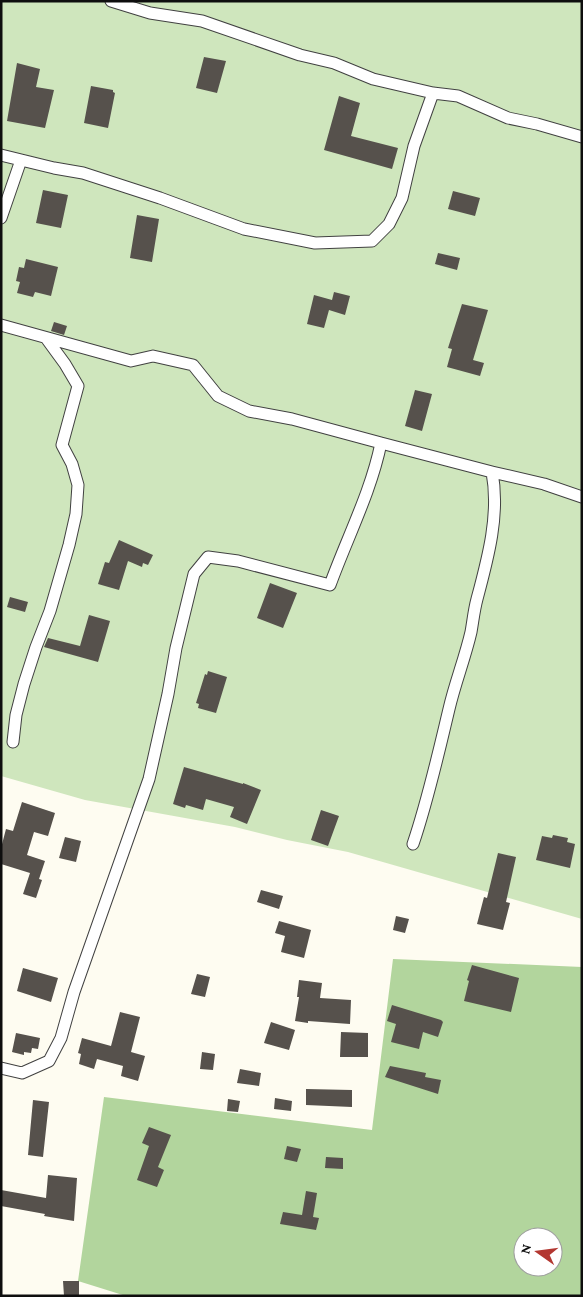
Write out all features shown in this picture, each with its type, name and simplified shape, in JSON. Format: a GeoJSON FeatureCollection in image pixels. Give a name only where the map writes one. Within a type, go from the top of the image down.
{"type":"FeatureCollection","features":[{"type":"Feature","properties":{"kind":"street"},"geometry":{"type":"LineString","coordinates":[[111,1],[150,13],[202,22],[300,55],[334,63],[373,79],[433,93],[458,96],[508,118],[582,137]]}},
{"type":"Feature","properties":{"kind":"street"},"geometry":{"type":"LineString","coordinates":[[1,155],[83,173],[160,198],[244,229],[315,242],[372,241],[389,224],[402,198],[414,146],[433,93]]}},
{"type":"Feature","properties":{"kind":"street"},"geometry":{"type":"LineString","coordinates":[[1,218],[21,160]]}},
{"type":"Feature","properties":{"kind":"street"},"geometry":{"type":"LineString","coordinates":[[1,325],[131,361],[154,356],[193,365],[218,396],[249,411],[292,419],[544,484],[582,497]]}},
{"type":"Feature","properties":{"kind":"street"},"geometry":{"type":"LineString","coordinates":[[12,742],[24,684],[50,611],[76,514],[78,485],[72,464],[62,444],[78,386],[46,338]]}},
{"type":"Feature","properties":{"kind":"street"},"geometry":{"type":"LineString","coordinates":[[1,1068],[22,1073],[50,1060],[61,1038],[74,992],[149,779],[176,648],[194,574],[208,557],[238,561],[330,585],[378,459],[381,443]]}},
{"type":"Feature","properties":{"kind":"street"},"geometry":{"type":"LineString","coordinates":[[413,844],[442,744],[449,708],[470,633],[485,568],[494,517],[492,472]]}},
{"type":"Feature","properties":{"kind":"green space"},"geometry":{"type":"Polygon","coordinates":[[[1,1],[582,1],[582,919],[348,852],[235,827],[85,800],[1,776],[1,1]]]}},
{"type":"Feature","properties":{"kind":"green space"},"geometry":{"type":"Polygon","coordinates":[[[393,959],[582,967],[582,1296],[126,1296],[78,1281],[104,1097],[372,1130],[393,959]]]}},
{"type":"Feature","properties":{"kind":"building"},"geometry":{"type":"Polygon","coordinates":[[[204,57],[226,61],[217,93],[196,88],[204,57]]]}},
{"type":"Feature","properties":{"kind":"building"},"geometry":{"type":"Polygon","coordinates":[[[17,63],[40,69],[36,87],[54,90],[45,128],[7,121],[17,63]]]}},
{"type":"Feature","properties":{"kind":"building"},"geometry":{"type":"Polygon","coordinates":[[[91,86],[113,90],[115,93],[108,128],[84,123],[91,86]]]}},
{"type":"Feature","properties":{"kind":"building"},"geometry":{"type":"Polygon","coordinates":[[[339,96],[360,103],[351,136],[398,148],[392,169],[324,150],[339,96]]]}},
{"type":"Feature","properties":{"kind":"building"},"geometry":{"type":"Polygon","coordinates":[[[43,190],[68,195],[61,228],[36,223],[43,190]]]}},
{"type":"Feature","properties":{"kind":"building"},"geometry":{"type":"Polygon","coordinates":[[[453,191],[480,198],[475,216],[448,209],[453,191]]]}},
{"type":"Feature","properties":{"kind":"building"},"geometry":{"type":"Polygon","coordinates":[[[137,215],[159,219],[152,262],[130,258],[137,215]]]}},
{"type":"Feature","properties":{"kind":"building"},"geometry":{"type":"Polygon","coordinates":[[[438,253],[460,258],[457,270],[435,264],[438,253]]]}},
{"type":"Feature","properties":{"kind":"building"},"geometry":{"type":"Polygon","coordinates":[[[26,259],[58,267],[51,296],[35,292],[33,297],[17,293],[20,282],[16,281],[19,267],[24,268],[26,259]]]}},
{"type":"Feature","properties":{"kind":"building"},"geometry":{"type":"Polygon","coordinates":[[[334,292],[350,296],[345,315],[329,310],[324,328],[307,324],[314,295],[332,300],[334,292]]]}},
{"type":"Feature","properties":{"kind":"building"},"geometry":{"type":"Polygon","coordinates":[[[462,304],[488,310],[473,360],[484,363],[480,376],[447,367],[452,349],[448,348],[462,304]]]}},
{"type":"Feature","properties":{"kind":"building"},"geometry":{"type":"Polygon","coordinates":[[[54,322],[67,326],[64,335],[51,331],[54,322]]]}},
{"type":"Feature","properties":{"kind":"building"},"geometry":{"type":"Polygon","coordinates":[[[415,390],[432,394],[422,431],[405,426],[415,390]]]}},
{"type":"Feature","properties":{"kind":"building"},"geometry":{"type":"Polygon","coordinates":[[[119,540],[153,555],[148,565],[143,563],[142,567],[128,561],[119,590],[98,584],[105,562],[109,563],[119,540]]]}},
{"type":"Feature","properties":{"kind":"building"},"geometry":{"type":"Polygon","coordinates":[[[270,583],[297,593],[283,628],[257,618],[270,583]]]}},
{"type":"Feature","properties":{"kind":"building"},"geometry":{"type":"Polygon","coordinates":[[[10,597],[28,602],[25,612],[7,607],[10,597]]]}},
{"type":"Feature","properties":{"kind":"building"},"geometry":{"type":"Polygon","coordinates":[[[89,615],[110,621],[98,662],[44,647],[48,638],[80,646],[89,615]]]}},
{"type":"Feature","properties":{"kind":"building"},"geometry":{"type":"Polygon","coordinates":[[[208,671],[227,677],[216,713],[198,708],[199,704],[196,703],[205,674],[207,675],[208,671]]]}},
{"type":"Feature","properties":{"kind":"building"},"geometry":{"type":"Polygon","coordinates":[[[184,767],[243,783],[261,790],[247,824],[230,817],[234,807],[206,799],[203,810],[186,805],[185,808],[173,804],[184,767]]]}},
{"type":"Feature","properties":{"kind":"building"},"geometry":{"type":"Polygon","coordinates":[[[22,802],[55,813],[48,836],[34,832],[27,855],[45,861],[39,879],[42,880],[36,898],[23,894],[30,873],[1,864],[1,848],[6,829],[13,831],[22,802]]]}},
{"type":"Feature","properties":{"kind":"building"},"geometry":{"type":"Polygon","coordinates":[[[321,810],[339,816],[328,846],[311,840],[321,810]]]}},
{"type":"Feature","properties":{"kind":"building"},"geometry":{"type":"Polygon","coordinates":[[[553,835],[568,838],[567,842],[575,844],[570,868],[536,860],[542,836],[552,838],[553,835]]]}},
{"type":"Feature","properties":{"kind":"building"},"geometry":{"type":"Polygon","coordinates":[[[65,837],[81,841],[76,862],[59,858],[65,837]]]}},
{"type":"Feature","properties":{"kind":"building"},"geometry":{"type":"Polygon","coordinates":[[[498,853],[516,857],[506,902],[510,903],[503,930],[477,924],[484,897],[487,898],[498,853]]]}},
{"type":"Feature","properties":{"kind":"building"},"geometry":{"type":"Polygon","coordinates":[[[261,890],[283,896],[279,909],[257,902],[261,890]]]}},
{"type":"Feature","properties":{"kind":"building"},"geometry":{"type":"Polygon","coordinates":[[[396,916],[409,919],[405,933],[393,930],[396,916]]]}},
{"type":"Feature","properties":{"kind":"building"},"geometry":{"type":"Polygon","coordinates":[[[279,921],[311,930],[304,958],[281,952],[285,936],[275,933],[279,921]]]}},
{"type":"Feature","properties":{"kind":"building"},"geometry":{"type":"Polygon","coordinates":[[[472,965],[519,978],[511,1012],[464,1001],[469,981],[467,980],[472,965]]]}},
{"type":"Feature","properties":{"kind":"building"},"geometry":{"type":"Polygon","coordinates":[[[23,968],[58,978],[51,1002],[17,991],[23,968]]]}},
{"type":"Feature","properties":{"kind":"building"},"geometry":{"type":"Polygon","coordinates":[[[197,974],[210,977],[205,997],[191,994],[197,974]]]}},
{"type":"Feature","properties":{"kind":"building"},"geometry":{"type":"Polygon","coordinates":[[[299,980],[322,983],[320,998],[351,1000],[350,1024],[295,1021],[299,997],[297,997],[299,980]]]}},
{"type":"Feature","properties":{"kind":"building"},"geometry":{"type":"Polygon","coordinates":[[[392,1005],[441,1020],[443,1022],[438,1037],[423,1032],[419,1049],[391,1042],[396,1024],[387,1021],[392,1005]]]}},
{"type":"Feature","properties":{"kind":"building"},"geometry":{"type":"Polygon","coordinates":[[[120,1012],[140,1017],[131,1052],[145,1056],[138,1081],[121,1076],[123,1066],[97,1059],[94,1069],[79,1064],[81,1054],[78,1053],[82,1038],[111,1046],[120,1012]]]}},
{"type":"Feature","properties":{"kind":"building"},"geometry":{"type":"Polygon","coordinates":[[[271,1022],[295,1030],[289,1050],[264,1043],[271,1022]]]}},
{"type":"Feature","properties":{"kind":"building"},"geometry":{"type":"Polygon","coordinates":[[[341,1032],[368,1033],[368,1057],[340,1057],[341,1032]]]}},
{"type":"Feature","properties":{"kind":"building"},"geometry":{"type":"Polygon","coordinates":[[[16,1033],[40,1038],[38,1049],[32,1048],[31,1053],[24,1052],[24,1055],[12,1052],[16,1033]]]}},
{"type":"Feature","properties":{"kind":"building"},"geometry":{"type":"Polygon","coordinates":[[[202,1052],[215,1054],[213,1070],[200,1069],[202,1052]]]}},
{"type":"Feature","properties":{"kind":"building"},"geometry":{"type":"Polygon","coordinates":[[[390,1066],[426,1073],[425,1077],[441,1080],[438,1094],[385,1077],[390,1066]]]}},
{"type":"Feature","properties":{"kind":"building"},"geometry":{"type":"Polygon","coordinates":[[[240,1069],[261,1073],[259,1086],[237,1083],[240,1069]]]}},
{"type":"Feature","properties":{"kind":"building"},"geometry":{"type":"Polygon","coordinates":[[[306,1089],[352,1090],[352,1107],[306,1105],[306,1089]]]}},
{"type":"Feature","properties":{"kind":"building"},"geometry":{"type":"Polygon","coordinates":[[[275,1098],[292,1101],[291,1111],[274,1109],[275,1098]]]}},
{"type":"Feature","properties":{"kind":"building"},"geometry":{"type":"Polygon","coordinates":[[[228,1099],[240,1101],[238,1112],[227,1111],[228,1099]]]}},
{"type":"Feature","properties":{"kind":"building"},"geometry":{"type":"Polygon","coordinates":[[[33,1100],[49,1102],[43,1157],[28,1155],[33,1100]]]}},
{"type":"Feature","properties":{"kind":"building"},"geometry":{"type":"Polygon","coordinates":[[[149,1127],[171,1135],[158,1167],[164,1170],[157,1187],[137,1180],[149,1146],[142,1143],[149,1127]]]}},
{"type":"Feature","properties":{"kind":"building"},"geometry":{"type":"Polygon","coordinates":[[[287,1146],[301,1149],[297,1162],[284,1159],[287,1146]]]}},
{"type":"Feature","properties":{"kind":"building"},"geometry":{"type":"Polygon","coordinates":[[[326,1157],[343,1158],[343,1169],[325,1168],[326,1157]]]}},
{"type":"Feature","properties":{"kind":"building"},"geometry":{"type":"Polygon","coordinates":[[[48,1175],[77,1178],[74,1221],[1,1206],[1,1190],[46,1198],[48,1175]]]}},
{"type":"Feature","properties":{"kind":"building"},"geometry":{"type":"Polygon","coordinates":[[[306,1191],[317,1193],[313,1217],[319,1218],[316,1230],[280,1224],[283,1212],[302,1215],[306,1191]]]}},
{"type":"Feature","properties":{"kind":"building"},"geometry":{"type":"Polygon","coordinates":[[[63,1281],[79,1281],[79,1296],[64,1296],[63,1281]]]}}]}
